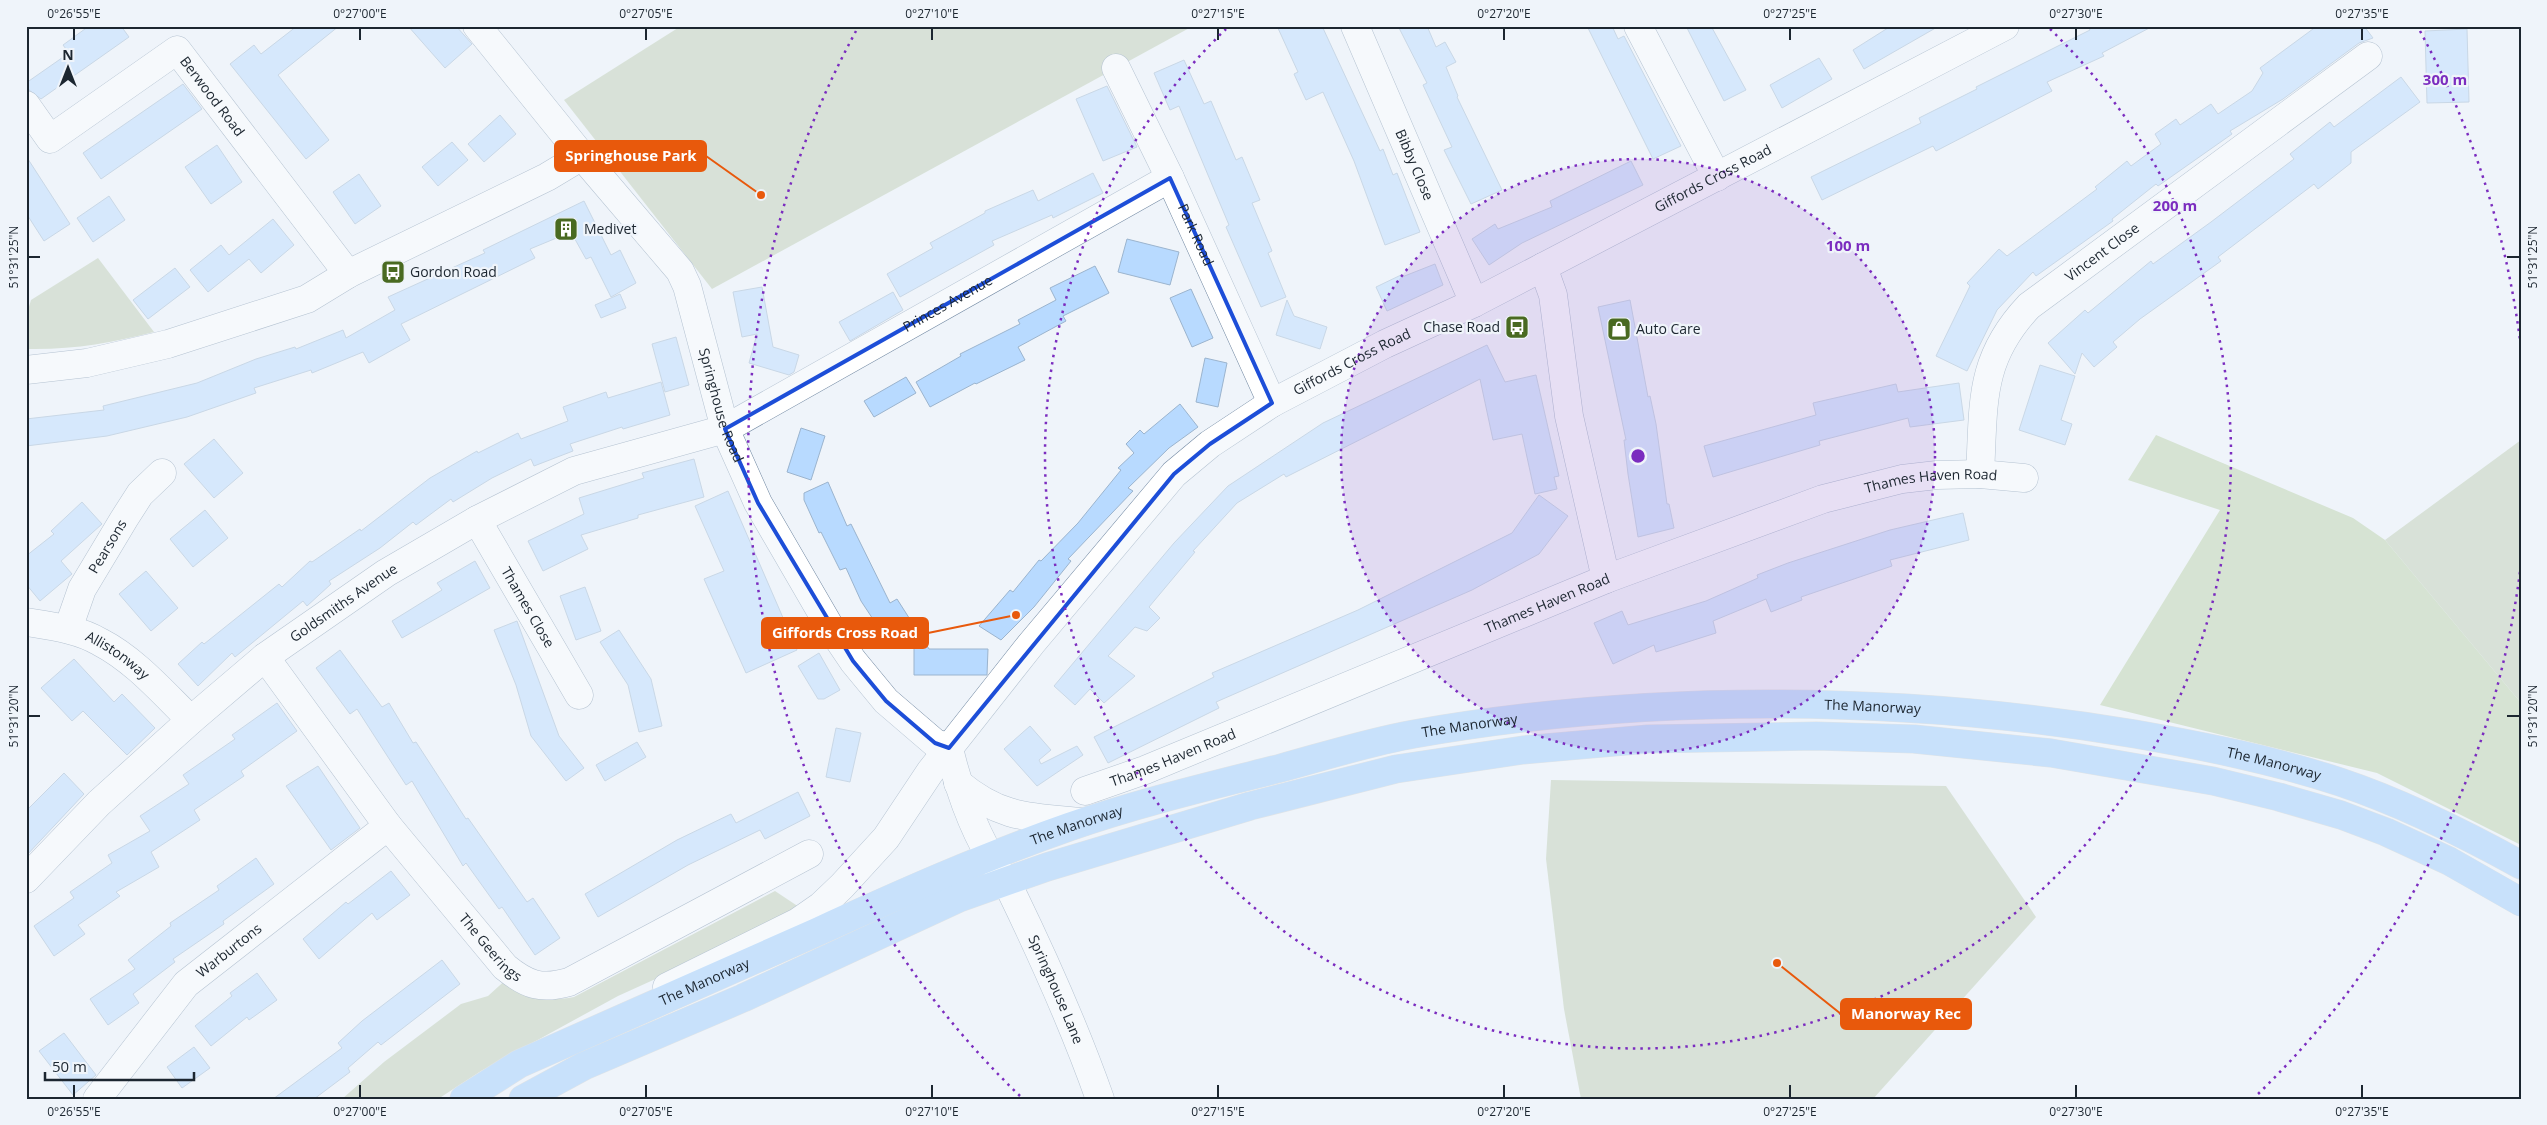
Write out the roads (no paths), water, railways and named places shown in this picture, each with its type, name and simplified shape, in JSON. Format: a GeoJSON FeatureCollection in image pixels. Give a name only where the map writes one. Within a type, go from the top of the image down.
{"type":"FeatureCollection","features":[{"type":"Feature","properties":{"kind":"main road","name":"The Manorway"},"geometry":{"type":"LineString","coordinates":[[464,1099],[519,1064],[990,856],[1082,822],[1219,784],[1410,735],[1502,722],[1640,709],[1744,705],[1849,705],[1956,711],[2083,726],[2174,741],[2268,762],[2338,781],[2394,802],[2471,838],[2521,865]]}},
{"type":"Feature","properties":{"kind":"main road"},"geometry":{"type":"LineString","coordinates":[[523,1099],[584,1066],[743,998],[959,898],[1107,847],[1250,806],[1396,769],[1522,750],[1648,739],[1816,736],[1914,739],[2051,753],[2213,781],[2280,797],[2341,815],[2386,832],[2458,866],[2521,902]]}},
{"type":"Feature","properties":{"kind":"street","name":"Springhouse Road"},"geometry":{"type":"LineString","coordinates":[[477,26],[582,156],[680,271],[686,286],[725,429],[758,503],[830,627],[853,661],[886,701],[935,743],[949,748]]}},
{"type":"Feature","properties":{"kind":"street","name":"Bibby Close"},"geometry":{"type":"LineString","coordinates":[[1355,26],[1474,303]]}},
{"type":"Feature","properties":{"kind":"street"},"geometry":{"type":"LineString","coordinates":[[1638,26],[1717,176]]}},
{"type":"Feature","properties":{"kind":"street","name":"Giffords Cross Road"},"geometry":{"type":"LineString","coordinates":[[519,1064],[708,965],[798,922],[842,886],[886,838],[919,788],[1031,644],[1174,474],[1210,444],[1272,403],[1385,344],[1474,303],[2006,26]]}},
{"type":"Feature","properties":{"kind":"street","name":"Berwood Road"},"geometry":{"type":"LineString","coordinates":[[26,105],[50,139],[177,50],[348,274]]}},
{"type":"Feature","properties":{"kind":"street","name":"Vincent Close"},"geometry":{"type":"LineString","coordinates":[[1980,474],[1985,390],[1991,365],[2010,326],[2030,306],[2368,56]]}},
{"type":"Feature","properties":{"kind":"street","name":"Park Road"},"geometry":{"type":"LineString","coordinates":[[1116,68],[1170,178],[1272,403]]}},
{"type":"Feature","properties":{"kind":"street"},"geometry":{"type":"LineString","coordinates":[[26,370],[87,363],[168,344],[308,299],[348,274],[547,176],[582,156]]}},
{"type":"Feature","properties":{"kind":"street","name":"Princes Avenue"},"geometry":{"type":"LineString","coordinates":[[725,429],[1170,178]]}},
{"type":"Feature","properties":{"kind":"street"},"geometry":{"type":"LineString","coordinates":[[1543,267],[1553,295],[1570,416],[1606,579]]}},
{"type":"Feature","properties":{"kind":"street","name":"Goldsmiths Avenue"},"geometry":{"type":"LineString","coordinates":[[26,879],[100,803],[191,720],[265,658],[362,589],[477,520],[574,471],[725,429]]}},
{"type":"Feature","properties":{"kind":"street","name":"Pearsons"},"geometry":{"type":"LineString","coordinates":[[68,629],[82,589],[140,494],[162,473]]}},
{"type":"Feature","properties":{"kind":"street","name":"Thames Haven Road"},"geometry":{"type":"LineString","coordinates":[[1085,791],[1154,766],[1606,579],[1823,499],[1902,479],[1980,474],[2024,478]]}},
{"type":"Feature","properties":{"kind":"street","name":"Thames Close"},"geometry":{"type":"LineString","coordinates":[[477,520],[580,695]]}},
{"type":"Feature","properties":{"kind":"street","name":"Allistonway"},"geometry":{"type":"LineString","coordinates":[[26,622],[68,629],[100,641],[131,663],[191,720]]}},
{"type":"Feature","properties":{"kind":"street","name":"The Geerings"},"geometry":{"type":"LineString","coordinates":[[265,658],[388,826],[505,967],[520,980],[551,987],[569,982],[810,854]]}},
{"type":"Feature","properties":{"kind":"street"},"geometry":{"type":"LineString","coordinates":[[949,748],[958,783],[990,856]]}},
{"type":"Feature","properties":{"kind":"street"},"geometry":{"type":"LineString","coordinates":[[919,788],[943,778],[958,783],[976,798],[996,809],[1027,818],[1082,822]]}},
{"type":"Feature","properties":{"kind":"street","name":"Warburtons"},"geometry":{"type":"LineString","coordinates":[[96,1099],[186,984],[388,826]]}},
{"type":"Feature","properties":{"kind":"street","name":"Springhouse Lane"},"geometry":{"type":"LineString","coordinates":[[990,856],[1006,882],[1054,981],[1083,1051],[1100,1099]]}},
{"type":"Feature","properties":{"kind":"place","name":"Springhouse Park"},"geometry":{"type":"Point","coordinates":[761,195]}},
{"type":"Feature","properties":{"kind":"place","name":"Medivet"},"geometry":{"type":"Point","coordinates":[566,229]}},
{"type":"Feature","properties":{"kind":"place","name":"Gordon Road"},"geometry":{"type":"Point","coordinates":[393,272]}},
{"type":"Feature","properties":{"kind":"place","name":"Chase Road"},"geometry":{"type":"Point","coordinates":[1517,327]}},
{"type":"Feature","properties":{"kind":"place","name":"Auto Care"},"geometry":{"type":"Point","coordinates":[1619,329]}},
{"type":"Feature","properties":{"kind":"place","name":"Giffords Cross Road"},"geometry":{"type":"Point","coordinates":[1016,615]}},
{"type":"Feature","properties":{"kind":"place","name":"Manorway Rec"},"geometry":{"type":"Point","coordinates":[1777,963]}}]}
